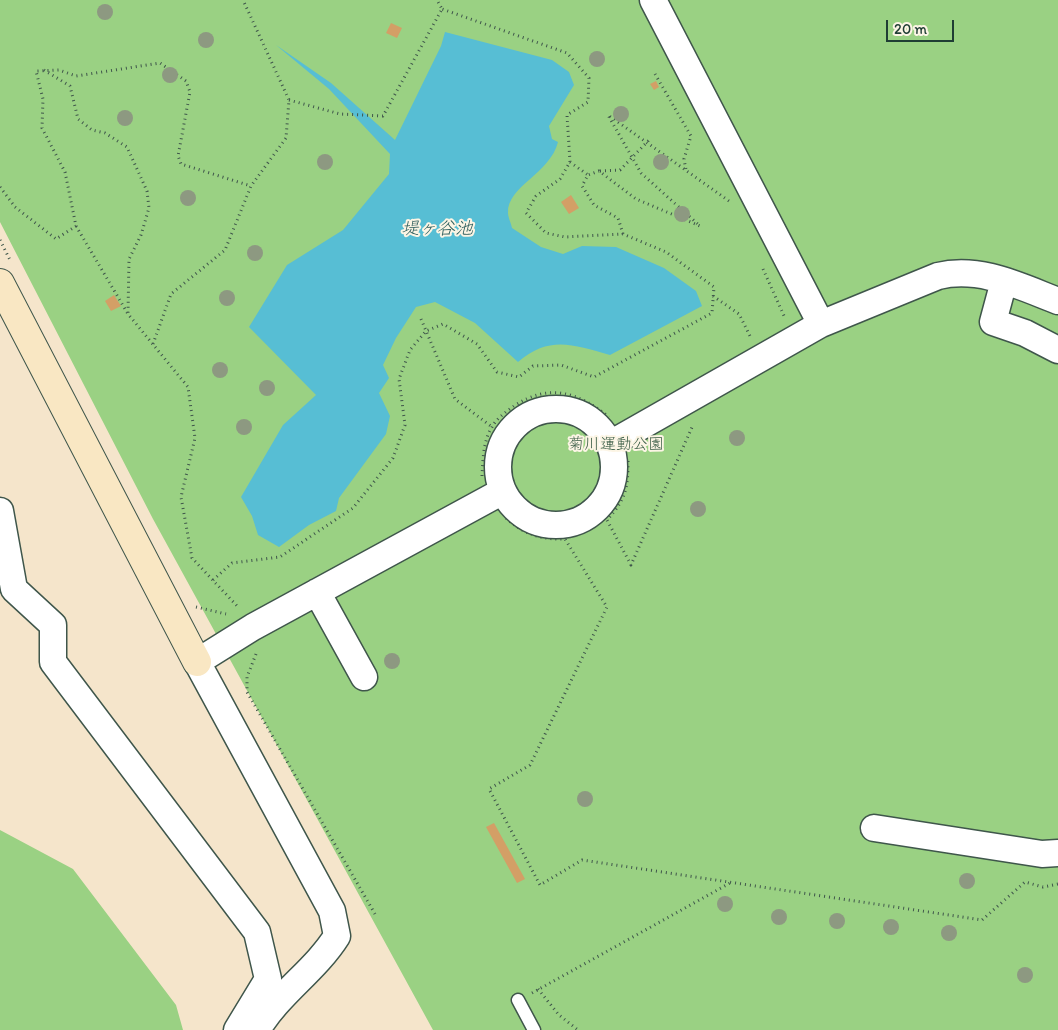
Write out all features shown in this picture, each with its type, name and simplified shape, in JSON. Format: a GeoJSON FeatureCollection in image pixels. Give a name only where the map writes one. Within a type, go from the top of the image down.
{"type":"FeatureCollection","features":[{"type":"Feature","properties":{"kind":"street"},"geometry":{"type":"LineString","coordinates":[[653,0],[821,324]]}},
{"type":"Feature","properties":{"kind":"street"},"geometry":{"type":"LineString","coordinates":[[617,441],[821,324],[938,276],[955,272],[991,276],[1058,301]]}},
{"type":"Feature","properties":{"kind":"street"},"geometry":{"type":"LineString","coordinates":[[1004,281],[993,322],[1024,333],[1058,350]]}},
{"type":"Feature","properties":{"kind":"street"},"geometry":{"type":"LineString","coordinates":[[0,284],[197,662],[332,911],[337,936],[328,950],[268,1011],[256,1030]]}},
{"type":"Feature","properties":{"kind":"street"},"geometry":{"type":"LineString","coordinates":[[550,409],[569,410],[586,417],[617,441],[613,480],[606,498],[595,511],[580,521],[562,525],[544,524],[527,518],[512,506],[503,491],[498,473],[499,455],[505,438],[517,424],[533,414],[550,409]]}},
{"type":"Feature","properties":{"kind":"street"},"geometry":{"type":"LineString","coordinates":[[197,662],[255,639],[317,592],[503,491]]}},
{"type":"Feature","properties":{"kind":"street"},"geometry":{"type":"LineString","coordinates":[[0,511],[14,589],[53,624],[53,662],[257,932],[268,978],[238,1030]]}},
{"type":"Feature","properties":{"kind":"street"},"geometry":{"type":"LineString","coordinates":[[317,592],[364,677]]}},
{"type":"Feature","properties":{"kind":"street"},"geometry":{"type":"LineString","coordinates":[[874,828],[1042,854],[1058,853]]}},
{"type":"Feature","properties":{"kind":"lane"},"geometry":{"type":"LineString","coordinates":[[518,1000],[534,1030]]}},
{"type":"Feature","properties":{"kind":"path"},"geometry":{"type":"LineString","coordinates":[[153,345],[171,294],[225,250],[251,186],[286,138],[289,100],[244,0]]}},
{"type":"Feature","properties":{"kind":"path"},"geometry":{"type":"LineString","coordinates":[[212,580],[232,563],[280,557],[353,508],[393,458],[405,425],[399,380],[410,350],[426,331],[443,324],[477,344],[497,372],[520,377],[533,366],[561,365],[594,377],[712,313],[714,287],[666,252],[623,234],[565,238],[546,233],[526,213],[536,196],[560,179],[570,162],[567,115],[588,102],[589,78],[567,53],[442,9],[437,0]]}},
{"type":"Feature","properties":{"kind":"path"},"geometry":{"type":"LineString","coordinates":[[289,100],[340,114],[383,116],[442,9]]}},
{"type":"Feature","properties":{"kind":"path"},"geometry":{"type":"LineString","coordinates":[[251,186],[181,164],[178,156],[190,92],[186,81],[160,64],[76,76],[59,70],[36,70],[44,99],[42,128],[65,172],[76,226],[128,314],[188,387],[195,438],[181,497],[192,558],[242,611],[255,639],[246,677],[247,692],[375,914]]}},
{"type":"Feature","properties":{"kind":"path"},"geometry":{"type":"LineString","coordinates":[[44,70],[70,86],[78,119],[92,130],[105,133],[127,147],[147,191],[149,208],[141,234],[129,259],[128,314]]}},
{"type":"Feature","properties":{"kind":"path"},"geometry":{"type":"LineString","coordinates":[[655,74],[691,136],[684,159],[686,171]]}},
{"type":"Feature","properties":{"kind":"path"},"geometry":{"type":"LineString","coordinates":[[599,171],[636,199],[700,226],[641,173],[608,115],[732,203]]}},
{"type":"Feature","properties":{"kind":"path"},"geometry":{"type":"LineString","coordinates":[[623,234],[618,218],[594,205],[582,186],[588,175],[599,171],[620,170],[633,159],[651,138]]}},
{"type":"Feature","properties":{"kind":"path"},"geometry":{"type":"LineString","coordinates":[[570,162],[588,175]]}},
{"type":"Feature","properties":{"kind":"path"},"geometry":{"type":"LineString","coordinates":[[0,187],[15,207],[56,239],[76,226]]}},
{"type":"Feature","properties":{"kind":"path"},"geometry":{"type":"LineString","coordinates":[[759,262],[787,322]]}},
{"type":"Feature","properties":{"kind":"path"},"geometry":{"type":"LineString","coordinates":[[713,296],[739,314],[752,341]]}},
{"type":"Feature","properties":{"kind":"path"},"geometry":{"type":"LineString","coordinates":[[421,318],[455,399],[492,426],[507,411],[530,396],[565,393],[580,397],[594,404],[617,441],[628,486],[620,506],[607,520],[631,565],[695,421],[686,426]]}},
{"type":"Feature","properties":{"kind":"path"},"geometry":{"type":"LineString","coordinates":[[504,517],[525,532],[548,540],[565,539],[606,607],[530,765],[489,790],[540,885],[582,860],[982,920],[1025,882],[1044,886],[1058,884]]}},
{"type":"Feature","properties":{"kind":"path"},"geometry":{"type":"LineString","coordinates":[[518,1000],[730,882]]}},
{"type":"Feature","properties":{"kind":"path"},"geometry":{"type":"LineString","coordinates":[[538,989],[559,1015],[578,1030]]}},
{"type":"Feature","properties":{"kind":"green space","name":"菊川運動公園"},"geometry":{"type":"Polygon","coordinates":[[[0,0],[1058,0],[1058,1030],[433,1030],[153,519],[0,222],[0,0]]]}},
{"type":"Feature","properties":{"kind":"green space"},"geometry":{"type":"Polygon","coordinates":[[[0,830],[73,869],[176,1005],[183,1030],[0,1030],[0,830]]]}},
{"type":"Feature","properties":{"kind":"water","name":"堤ヶ谷池"},"geometry":{"type":"Polygon","coordinates":[[[445,32],[552,60],[569,72],[574,85],[549,126],[552,139],[558,142],[554,153],[547,163],[514,195],[510,204],[508,215],[512,228],[541,247],[563,254],[582,246],[616,247],[664,268],[696,291],[702,306],[610,355],[585,348],[551,345],[541,348],[518,362],[475,323],[435,302],[416,307],[396,338],[383,365],[389,378],[379,393],[390,416],[386,434],[339,498],[336,511],[309,525],[279,547],[258,535],[252,516],[241,497],[283,425],[316,395],[249,327],[287,265],[343,230],[389,174],[390,154],[329,89],[276,45],[331,83],[395,140],[441,46],[445,32]]]}},
{"type":"Feature","properties":{"kind":"building"},"geometry":{"type":"Polygon","coordinates":[[[391,23],[402,28],[397,38],[386,33],[391,23]]]}},
{"type":"Feature","properties":{"kind":"building"},"geometry":{"type":"Polygon","coordinates":[[[656,81],[659,87],[654,90],[650,84],[656,81]]]}},
{"type":"Feature","properties":{"kind":"building"},"geometry":{"type":"Polygon","coordinates":[[[571,195],[579,208],[569,214],[561,202],[571,195]]]}},
{"type":"Feature","properties":{"kind":"building"},"geometry":{"type":"Polygon","coordinates":[[[114,295],[121,306],[111,311],[105,301],[114,295]]]}},
{"type":"Feature","properties":{"kind":"building"},"geometry":{"type":"Polygon","coordinates":[[[494,823],[525,879],[517,883],[486,827],[494,823]]]}}]}
